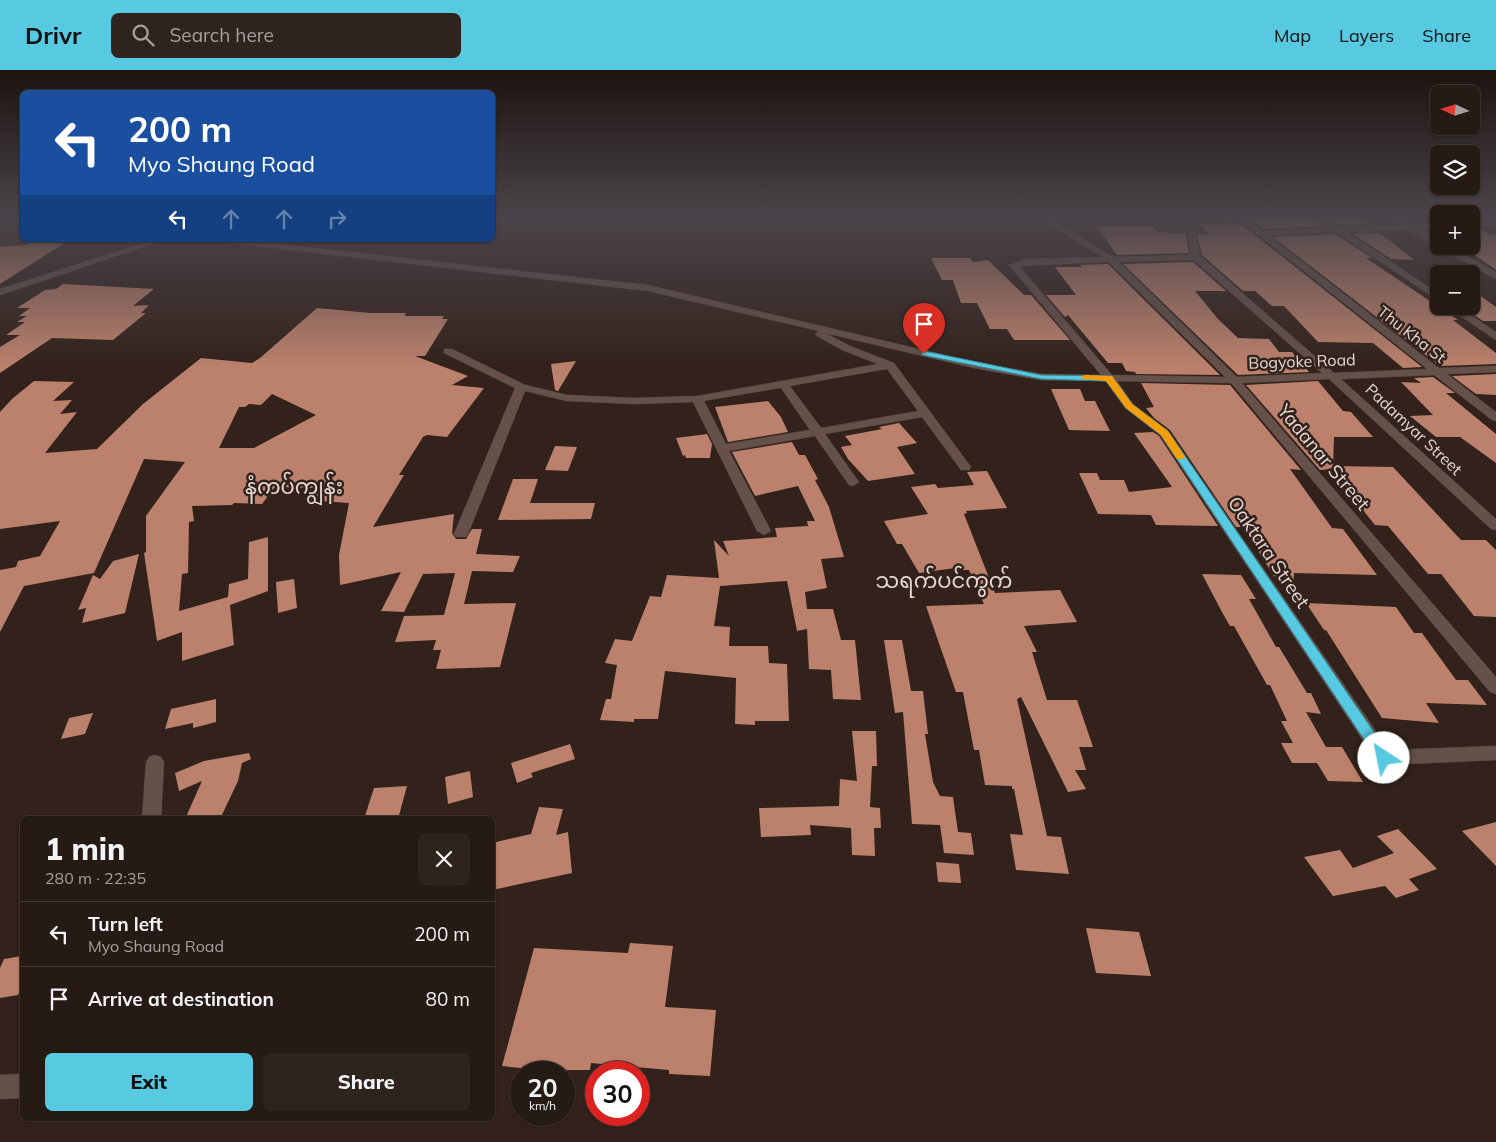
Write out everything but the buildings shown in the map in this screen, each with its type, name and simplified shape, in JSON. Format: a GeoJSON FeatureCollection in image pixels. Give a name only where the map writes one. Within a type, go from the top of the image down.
{"type":"FeatureCollection","features":[{"type":"Feature","properties":{"kind":"street"},"geometry":{"type":"LineString","coordinates":[[0,292],[77,267]]}},
{"type":"Feature","properties":{"kind":"street"},"geometry":{"type":"LineString","coordinates":[[461,267],[648,288],[798,323],[846,348],[890,365],[965,467]]}},
{"type":"Feature","properties":{"kind":"street","name":"Oaktara Street"},"geometry":{"type":"LineString","coordinates":[[1014,267],[1109,378],[1129,406],[1164,433],[1384,758],[1496,753]]}},
{"type":"Feature","properties":{"kind":"street","name":"Yadanar Street"},"geometry":{"type":"LineString","coordinates":[[1119,267],[1234,380],[1496,688]]}},
{"type":"Feature","properties":{"kind":"street","name":"Padamyar Street"},"geometry":{"type":"LineString","coordinates":[[1207,267],[1332,376],[1496,526]]}},
{"type":"Feature","properties":{"kind":"street","name":"Thu Kha St"},"geometry":{"type":"LineString","coordinates":[[1304,267],[1434,372],[1496,418]]}},
{"type":"Feature","properties":{"kind":"street"},"geometry":{"type":"LineString","coordinates":[[1393,267],[1430,292]]}},
{"type":"Feature","properties":{"kind":"street"},"geometry":{"type":"LineString","coordinates":[[1480,267],[1496,276]]}},
{"type":"Feature","properties":{"kind":"street"},"geometry":{"type":"LineString","coordinates":[[1463,315],[1496,337]]}},
{"type":"Feature","properties":{"kind":"street","name":"Bogyoke Road"},"geometry":{"type":"LineString","coordinates":[[798,323],[974,365],[1041,377],[1234,380],[1496,369]]}},
{"type":"Feature","properties":{"kind":"street"},"geometry":{"type":"LineString","coordinates":[[448,351],[521,387],[567,398],[634,401],[697,399],[890,365]]}},
{"type":"Feature","properties":{"kind":"street"},"geometry":{"type":"LineString","coordinates":[[783,383],[852,482]]}},
{"type":"Feature","properties":{"kind":"street"},"geometry":{"type":"LineString","coordinates":[[461,534],[521,387]]}},
{"type":"Feature","properties":{"kind":"street"},"geometry":{"type":"LineString","coordinates":[[697,399],[764,531]]}},
{"type":"Feature","properties":{"kind":"street"},"geometry":{"type":"LineString","coordinates":[[721,449],[925,413]]}},
{"type":"Feature","properties":{"kind":"street"},"geometry":{"type":"LineString","coordinates":[[151,816],[155,762]]}},
{"type":"Feature","properties":{"kind":"street"},"geometry":{"type":"LineString","coordinates":[[0,1087],[20,1086]]}},
{"type":"Feature","properties":{"kind":"slow traffic"},"geometry":{"type":"LineString","coordinates":[[1085,378],[1109,378],[1129,406],[1164,433],[1180,457]]}},
{"type":"Feature","properties":{"kind":"district","name":"နံကပ်ကျွန်း"},"geometry":{"type":"Point","coordinates":[294,487]}},
{"type":"Feature","properties":{"kind":"district","name":"သရက်ပင်ကွက်"},"geometry":{"type":"Point","coordinates":[944,581]}},
{"type":"Feature","properties":{"kind":"route"},"geometry":{"type":"LineString","coordinates":[[924,354],[1041,377],[1109,378],[1129,406],[1164,433],[1384,758]]}}]}
